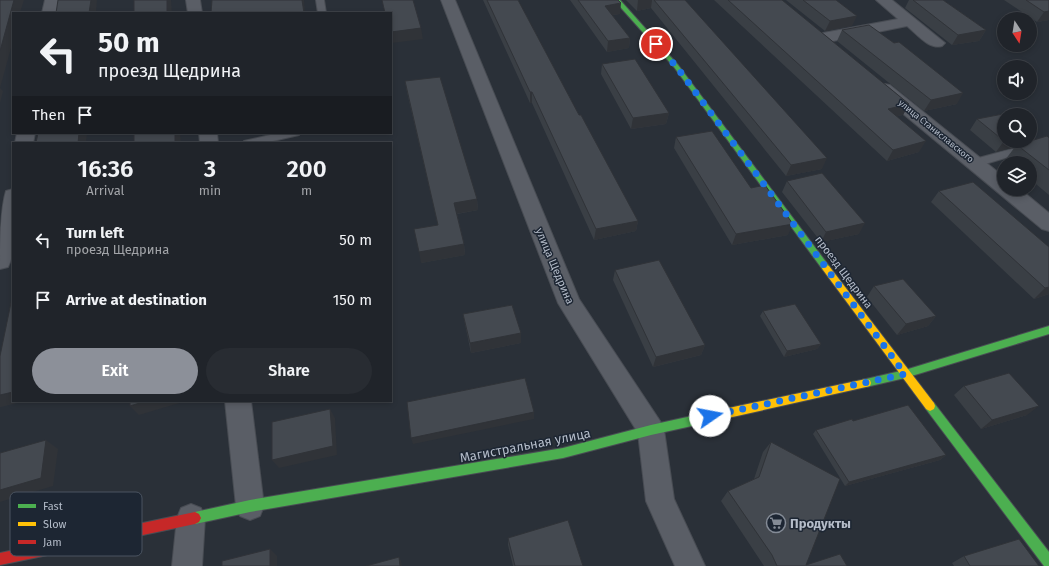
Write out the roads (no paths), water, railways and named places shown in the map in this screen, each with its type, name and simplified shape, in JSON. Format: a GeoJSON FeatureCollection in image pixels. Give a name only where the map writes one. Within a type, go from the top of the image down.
{"type":"FeatureCollection","features":[{"type":"Feature","properties":{"kind":"street"},"geometry":{"type":"LineString","coordinates":[[50,12],[52,0]]}},
{"type":"Feature","properties":{"kind":"street"},"geometry":{"type":"LineString","coordinates":[[194,0],[195,12]]}},
{"type":"Feature","properties":{"kind":"street","name":"улица Щедрина"},"geometry":{"type":"LineString","coordinates":[[448,0],[569,303],[650,430],[660,501],[690,566]]}},
{"type":"Feature","properties":{"kind":"street","name":"проезд Щедрина"},"geometry":{"type":"LineString","coordinates":[[617,0],[676,66],[905,374],[1049,562]]}},
{"type":"Feature","properties":{"kind":"street"},"geometry":{"type":"LineString","coordinates":[[883,0],[937,43]]}},
{"type":"Feature","properties":{"kind":"street"},"geometry":{"type":"LineString","coordinates":[[823,39],[910,22]]}},
{"type":"Feature","properties":{"kind":"street","name":"улица Станиславского"},"geometry":{"type":"LineString","coordinates":[[872,78],[997,181]]}},
{"type":"Feature","properties":{"kind":"street"},"geometry":{"type":"LineString","coordinates":[[1015,196],[1049,224]]}},
{"type":"Feature","properties":{"kind":"street"},"geometry":{"type":"LineString","coordinates":[[0,261],[12,201]]}},
{"type":"Feature","properties":{"kind":"street","name":"Магистральная улица"},"geometry":{"type":"LineString","coordinates":[[142,529],[250,506],[563,453],[650,430],[905,374],[1049,330]]}},
{"type":"Feature","properties":{"kind":"street"},"geometry":{"type":"LineString","coordinates":[[238,402],[250,506]]}},
{"type":"Feature","properties":{"kind":"street"},"geometry":{"type":"LineString","coordinates":[[187,566],[191,518]]}},
{"type":"Feature","properties":{"kind":"street","name":"Магистральная улица"},"geometry":{"type":"LineString","coordinates":[[0,559],[14,556]]}},
{"type":"Feature","properties":{"kind":"lane"},"geometry":{"type":"LineString","coordinates":[[320,0],[322,12]]}},
{"type":"Feature","properties":{"kind":"lane"},"geometry":{"type":"LineString","coordinates":[[253,142],[290,134]]}},
{"type":"Feature","properties":{"kind":"lane"},"geometry":{"type":"LineString","coordinates":[[975,163],[1049,142]]}},
{"type":"Feature","properties":{"kind":"place","name":"Продукты"},"geometry":{"type":"Point","coordinates":[776,523]}}]}
